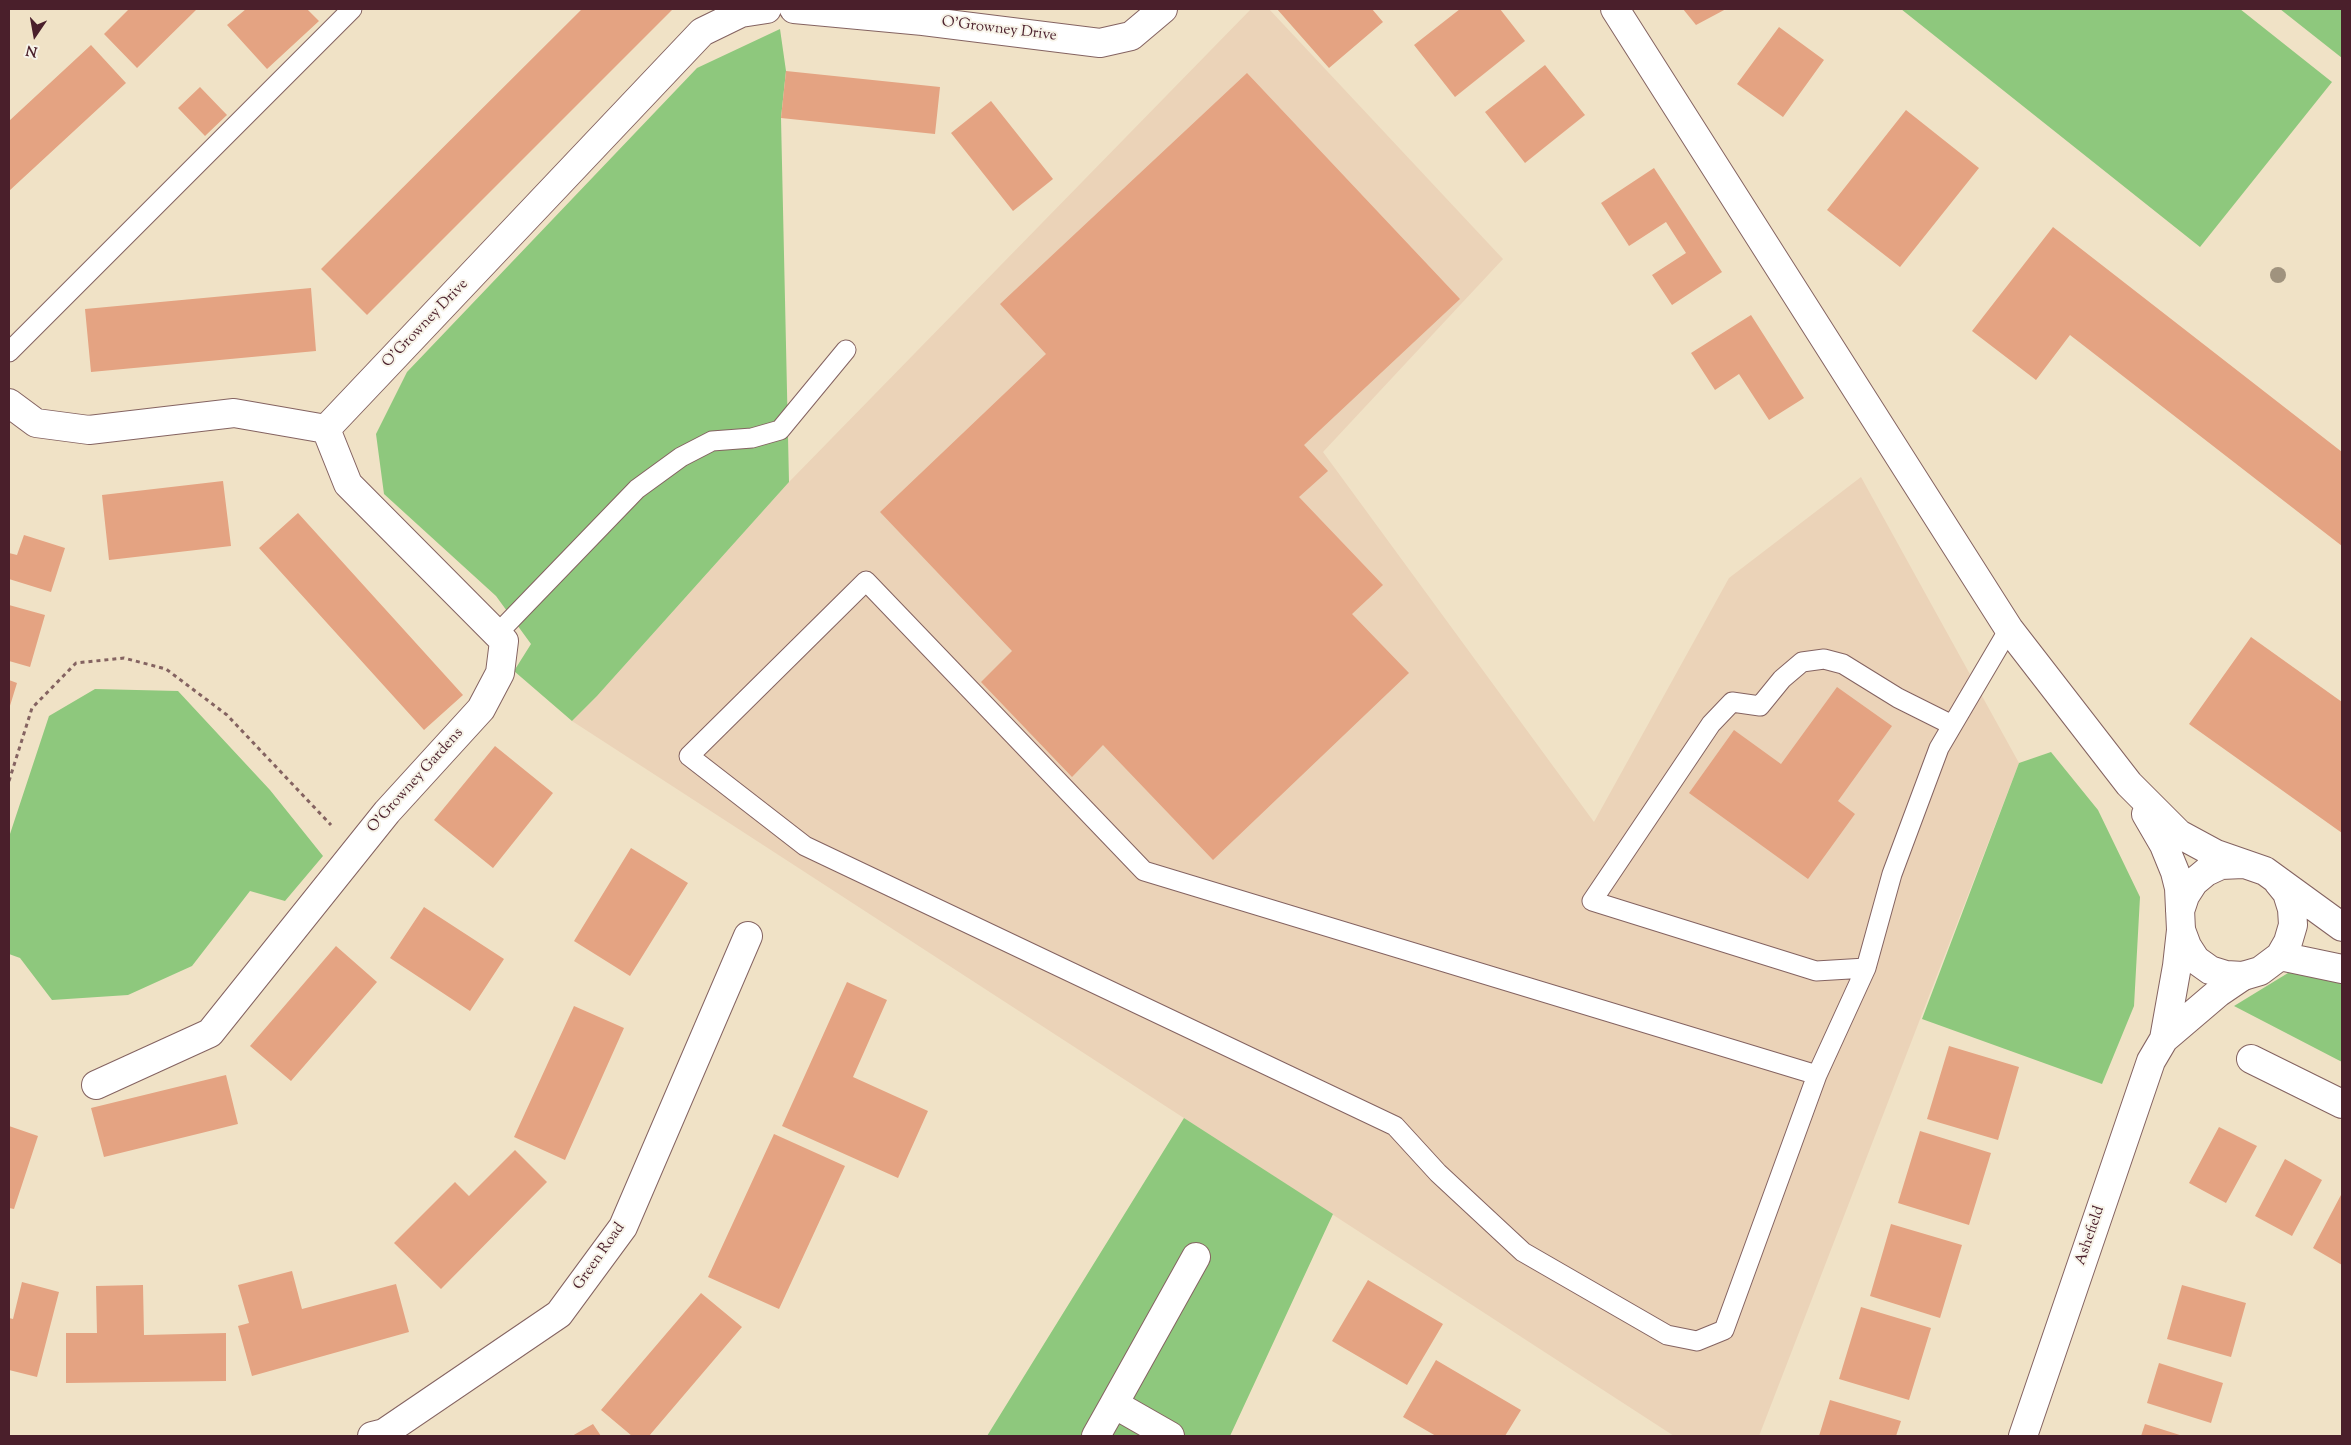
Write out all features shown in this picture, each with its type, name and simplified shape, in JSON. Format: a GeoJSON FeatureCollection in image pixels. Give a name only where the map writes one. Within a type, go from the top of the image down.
{"type":"FeatureCollection","features":[{"type":"Feature","properties":{"kind":"street","name":"O'Growney Drive"},"geometry":{"type":"LineString","coordinates":[[326,429],[702,32],[741,13],[767,9]]}},
{"type":"Feature","properties":{"kind":"street","name":"O'Growney Drive"},"geometry":{"type":"LineString","coordinates":[[794,9],[923,21],[1100,43],[1131,36],[1164,9]]}},
{"type":"Feature","properties":{"kind":"street"},"geometry":{"type":"LineString","coordinates":[[1615,9],[2009,629],[2129,784],[2179,834],[2216,854],[2265,871],[2342,927]]}},
{"type":"Feature","properties":{"kind":"street"},"geometry":{"type":"LineString","coordinates":[[9,403],[36,423],[89,430],[234,413],[326,429],[348,484],[498,634]]}},
{"type":"Feature","properties":{"kind":"street","name":"O'Growney Gardens"},"geometry":{"type":"LineString","coordinates":[[96,1085],[210,1033],[355,851],[481,709],[500,673],[504,641],[498,634]]}},
{"type":"Feature","properties":{"kind":"street"},"geometry":{"type":"LineString","coordinates":[[2129,784],[2164,845],[2175,872],[2186,946],[2196,960],[2203,965],[2226,975],[2243,976]]}},
{"type":"Feature","properties":{"kind":"street"},"geometry":{"type":"LineString","coordinates":[[2164,1039],[2177,966],[2185,896],[2194,882],[2206,872],[2236,863],[2252,866]]}},
{"type":"Feature","properties":{"kind":"street"},"geometry":{"type":"LineString","coordinates":[[2164,1039],[2218,992],[2243,976],[2260,971],[2280,956],[2288,942],[2292,917],[2287,893],[2276,880]]}},
{"type":"Feature","properties":{"kind":"street","name":"Green Road"},"geometry":{"type":"LineString","coordinates":[[372,1436],[384,1433],[559,1314],[623,1227],[748,936]]}},
{"type":"Feature","properties":{"kind":"street"},"geometry":{"type":"LineString","coordinates":[[2280,956],[2342,969]]}},
{"type":"Feature","properties":{"kind":"street","name":"Ashefield"},"geometry":{"type":"LineString","coordinates":[[2023,1436],[2151,1061],[2164,1039]]}},
{"type":"Feature","properties":{"kind":"street"},"geometry":{"type":"LineString","coordinates":[[2252,1059],[2342,1104]]}},
{"type":"Feature","properties":{"kind":"street"},"geometry":{"type":"LineString","coordinates":[[1096,1436],[1196,1257]]}},
{"type":"Feature","properties":{"kind":"street"},"geometry":{"type":"LineString","coordinates":[[1114,1404],[1170,1436]]}},
{"type":"Feature","properties":{"kind":"lane"},"geometry":{"type":"LineString","coordinates":[[9,352],[352,9]]}},
{"type":"Feature","properties":{"kind":"lane"},"geometry":{"type":"LineString","coordinates":[[498,634],[637,489],[681,457],[712,441],[752,438],[780,430],[846,350]]}},
{"type":"Feature","properties":{"kind":"lane"},"geometry":{"type":"LineString","coordinates":[[1817,1074],[1144,871],[866,581],[688,756],[805,846],[1395,1126],[1438,1173],[1523,1252],[1667,1336],[1697,1340],[1724,1330],[1817,1074],[1866,968],[1892,874],[1938,748],[2009,629]]}},
{"type":"Feature","properties":{"kind":"lane"},"geometry":{"type":"LineString","coordinates":[[1866,968],[1816,971],[1592,901],[1711,724],[1732,702],[1760,706],[1782,680],[1802,662],[1824,659],[1842,664],[1898,698],[1952,725]]}},
{"type":"Feature","properties":{"kind":"path"},"geometry":{"type":"LineString","coordinates":[[9,781],[32,708],[76,663],[124,658],[166,669],[227,715],[355,851]]}},
{"type":"Feature","properties":{"kind":"shaded area"},"geometry":{"type":"Polygon","coordinates":[[[1251,9],[1269,9],[1503,259],[1323,452],[1594,822],[1729,578],[1861,477],[2019,763],[1759,1436],[1674,1436],[572,721],[597,696],[789,482],[1251,9]]]}},
{"type":"Feature","properties":{"kind":"green space"},"geometry":{"type":"Polygon","coordinates":[[[1901,9],[2240,9],[2332,82],[2200,247],[1901,9]]]}},
{"type":"Feature","properties":{"kind":"green space"},"geometry":{"type":"Polygon","coordinates":[[[2280,9],[2342,9],[2342,58],[2280,9]]]}},
{"type":"Feature","properties":{"kind":"green space"},"geometry":{"type":"Polygon","coordinates":[[[780,29],[786,71],[781,118],[789,482],[597,696],[572,721],[514,671],[531,644],[496,596],[384,494],[376,434],[407,372],[697,68],[780,29]]]}},
{"type":"Feature","properties":{"kind":"green space"},"geometry":{"type":"Polygon","coordinates":[[[95,689],[178,691],[270,790],[323,856],[285,901],[250,891],[192,966],[128,995],[52,1000],[20,958],[9,954],[9,837],[49,716],[95,689]]]}},
{"type":"Feature","properties":{"kind":"green space"},"geometry":{"type":"Polygon","coordinates":[[[2051,752],[2098,810],[2140,897],[2134,1006],[2102,1084],[1922,1019],[2019,763],[2051,752]]]}},
{"type":"Feature","properties":{"kind":"green space"},"geometry":{"type":"Polygon","coordinates":[[[2336,968],[2342,970],[2342,1062],[2234,1006],[2288,973],[2336,968]]]}},
{"type":"Feature","properties":{"kind":"green space"},"geometry":{"type":"Polygon","coordinates":[[[1184,1118],[1333,1214],[1230,1436],[987,1436],[1184,1118]]]}},
{"type":"Feature","properties":{"kind":"building"},"geometry":{"type":"Polygon","coordinates":[[[129,9],[197,9],[137,68],[104,34],[129,9]]]}},
{"type":"Feature","properties":{"kind":"building"},"geometry":{"type":"Polygon","coordinates":[[[246,9],[307,9],[319,21],[267,69],[227,25],[246,9]]]}},
{"type":"Feature","properties":{"kind":"building"},"geometry":{"type":"Polygon","coordinates":[[[582,9],[673,9],[367,315],[321,269],[582,9]]]}},
{"type":"Feature","properties":{"kind":"building"},"geometry":{"type":"Polygon","coordinates":[[[1277,9],[1372,9],[1383,22],[1329,68],[1277,9]]]}},
{"type":"Feature","properties":{"kind":"building"},"geometry":{"type":"Polygon","coordinates":[[[1460,9],[1500,9],[1525,41],[1455,97],[1414,45],[1460,9]]]}},
{"type":"Feature","properties":{"kind":"building"},"geometry":{"type":"Polygon","coordinates":[[[1683,9],[1726,9],[1696,25],[1683,9]]]}},
{"type":"Feature","properties":{"kind":"building"},"geometry":{"type":"Polygon","coordinates":[[[1779,27],[1824,60],[1783,117],[1737,84],[1779,27]]]}},
{"type":"Feature","properties":{"kind":"building"},"geometry":{"type":"Polygon","coordinates":[[[91,45],[126,83],[9,191],[9,121],[91,45]]]}},
{"type":"Feature","properties":{"kind":"building"},"geometry":{"type":"Polygon","coordinates":[[[1545,65],[1585,115],[1525,163],[1485,112],[1545,65]]]}},
{"type":"Feature","properties":{"kind":"building"},"geometry":{"type":"Polygon","coordinates":[[[786,71],[940,87],[935,134],[781,118],[786,71]]]}},
{"type":"Feature","properties":{"kind":"building"},"geometry":{"type":"Polygon","coordinates":[[[1247,73],[1460,299],[1304,445],[1328,471],[1299,497],[1383,585],[1352,614],[1409,673],[1213,860],[1103,745],[1072,777],[981,682],[1012,651],[880,512],[1046,354],[1000,304],[1247,73]]]}},
{"type":"Feature","properties":{"kind":"building"},"geometry":{"type":"Polygon","coordinates":[[[200,87],[227,115],[205,136],[178,108],[200,87]]]}},
{"type":"Feature","properties":{"kind":"building"},"geometry":{"type":"Polygon","coordinates":[[[991,101],[1053,179],[1013,211],[951,133],[991,101]]]}},
{"type":"Feature","properties":{"kind":"building"},"geometry":{"type":"Polygon","coordinates":[[[1906,110],[1979,168],[1900,267],[1827,210],[1906,110]]]}},
{"type":"Feature","properties":{"kind":"building"},"geometry":{"type":"Polygon","coordinates":[[[1654,168],[1722,272],[1672,305],[1652,275],[1686,253],[1666,222],[1629,246],[1601,203],[1654,168]]]}},
{"type":"Feature","properties":{"kind":"building"},"geometry":{"type":"Polygon","coordinates":[[[2053,227],[2342,452],[2342,546],[2070,335],[2036,380],[1972,331],[2053,227]]]}},
{"type":"Feature","properties":{"kind":"building"},"geometry":{"type":"Polygon","coordinates":[[[311,288],[316,351],[91,372],[85,309],[311,288]]]}},
{"type":"Feature","properties":{"kind":"building"},"geometry":{"type":"Polygon","coordinates":[[[1751,315],[1804,398],[1769,420],[1739,374],[1715,390],[1691,353],[1751,315]]]}},
{"type":"Feature","properties":{"kind":"building"},"geometry":{"type":"Polygon","coordinates":[[[223,481],[231,546],[109,560],[102,495],[223,481]]]}},
{"type":"Feature","properties":{"kind":"building"},"geometry":{"type":"Polygon","coordinates":[[[298,513],[463,695],[424,730],[259,548],[298,513]]]}},
{"type":"Feature","properties":{"kind":"building"},"geometry":{"type":"Polygon","coordinates":[[[24,535],[65,548],[51,592],[9,579],[9,553],[17,555],[24,535]]]}},
{"type":"Feature","properties":{"kind":"building"},"geometry":{"type":"Polygon","coordinates":[[[9,605],[45,615],[30,667],[9,661],[9,605]]]}},
{"type":"Feature","properties":{"kind":"building"},"geometry":{"type":"Polygon","coordinates":[[[2251,637],[2342,702],[2342,833],[2189,724],[2251,637]]]}},
{"type":"Feature","properties":{"kind":"building"},"geometry":{"type":"Polygon","coordinates":[[[9,680],[17,683],[9,709],[9,680]]]}},
{"type":"Feature","properties":{"kind":"building"},"geometry":{"type":"Polygon","coordinates":[[[1837,687],[1892,726],[1838,801],[1855,814],[1808,879],[1689,793],[1734,730],[1781,764],[1837,687]]]}},
{"type":"Feature","properties":{"kind":"building"},"geometry":{"type":"Polygon","coordinates":[[[495,746],[553,793],[493,868],[434,820],[495,746]]]}},
{"type":"Feature","properties":{"kind":"building"},"geometry":{"type":"Polygon","coordinates":[[[631,848],[688,883],[630,976],[574,941],[631,848]]]}},
{"type":"Feature","properties":{"kind":"building"},"geometry":{"type":"Polygon","coordinates":[[[424,907],[504,959],[470,1011],[390,958],[424,907]]]}},
{"type":"Feature","properties":{"kind":"building"},"geometry":{"type":"Polygon","coordinates":[[[336,946],[377,982],[291,1081],[250,1046],[336,946]]]}},
{"type":"Feature","properties":{"kind":"building"},"geometry":{"type":"Polygon","coordinates":[[[847,982],[887,1000],[853,1077],[928,1111],[898,1178],[782,1126],[847,982]]]}},
{"type":"Feature","properties":{"kind":"building"},"geometry":{"type":"Polygon","coordinates":[[[574,1006],[624,1028],[565,1160],[514,1137],[574,1006]]]}},
{"type":"Feature","properties":{"kind":"building"},"geometry":{"type":"Polygon","coordinates":[[[1949,1046],[2019,1067],[1998,1140],[1927,1119],[1949,1046]]]}},
{"type":"Feature","properties":{"kind":"building"},"geometry":{"type":"Polygon","coordinates":[[[226,1075],[238,1124],[104,1157],[91,1108],[226,1075]]]}},
{"type":"Feature","properties":{"kind":"building"},"geometry":{"type":"Polygon","coordinates":[[[9,1126],[38,1136],[14,1209],[9,1208],[9,1126]]]}},
{"type":"Feature","properties":{"kind":"building"},"geometry":{"type":"Polygon","coordinates":[[[2219,1127],[2257,1146],[2226,1203],[2189,1183],[2219,1127]]]}},
{"type":"Feature","properties":{"kind":"building"},"geometry":{"type":"Polygon","coordinates":[[[1920,1131],[1991,1153],[1969,1225],[1898,1203],[1920,1131]]]}},
{"type":"Feature","properties":{"kind":"building"},"geometry":{"type":"Polygon","coordinates":[[[774,1134],[845,1166],[779,1309],[708,1277],[774,1134]]]}},
{"type":"Feature","properties":{"kind":"building"},"geometry":{"type":"Polygon","coordinates":[[[515,1150],[547,1182],[441,1289],[394,1243],[455,1182],[469,1196],[515,1150]]]}},
{"type":"Feature","properties":{"kind":"building"},"geometry":{"type":"Polygon","coordinates":[[[2285,1159],[2322,1180],[2292,1236],[2255,1216],[2285,1159]]]}},
{"type":"Feature","properties":{"kind":"building"},"geometry":{"type":"Polygon","coordinates":[[[2342,1193],[2342,1265],[2313,1248],[2342,1193]]]}},
{"type":"Feature","properties":{"kind":"building"},"geometry":{"type":"Polygon","coordinates":[[[1891,1224],[1962,1245],[1940,1318],[1870,1296],[1891,1224]]]}},
{"type":"Feature","properties":{"kind":"building"},"geometry":{"type":"Polygon","coordinates":[[[292,1271],[302,1309],[396,1284],[409,1332],[252,1376],[238,1326],[249,1323],[238,1285],[292,1271]]]}},
{"type":"Feature","properties":{"kind":"building"},"geometry":{"type":"Polygon","coordinates":[[[1368,1280],[1443,1324],[1407,1385],[1332,1341],[1368,1280]]]}},
{"type":"Feature","properties":{"kind":"building"},"geometry":{"type":"Polygon","coordinates":[[[22,1282],[59,1292],[37,1377],[9,1370],[9,1318],[13,1319],[22,1282]]]}},
{"type":"Feature","properties":{"kind":"building"},"geometry":{"type":"Polygon","coordinates":[[[143,1285],[144,1335],[226,1333],[226,1381],[66,1383],[66,1333],[97,1333],[96,1286],[143,1285]]]}},
{"type":"Feature","properties":{"kind":"building"},"geometry":{"type":"Polygon","coordinates":[[[2182,1285],[2246,1303],[2231,1357],[2167,1339],[2182,1285]]]}},
{"type":"Feature","properties":{"kind":"building"},"geometry":{"type":"Polygon","coordinates":[[[701,1293],[742,1327],[649,1436],[632,1436],[601,1410],[701,1293]]]}},
{"type":"Feature","properties":{"kind":"building"},"geometry":{"type":"Polygon","coordinates":[[[1861,1307],[1931,1328],[1909,1400],[1839,1379],[1861,1307]]]}},
{"type":"Feature","properties":{"kind":"building"},"geometry":{"type":"Polygon","coordinates":[[[1436,1360],[1521,1410],[1505,1436],[1436,1436],[1403,1417],[1436,1360]]]}},
{"type":"Feature","properties":{"kind":"building"},"geometry":{"type":"Polygon","coordinates":[[[2159,1363],[2223,1383],[2211,1423],[2147,1403],[2159,1363]]]}},
{"type":"Feature","properties":{"kind":"building"},"geometry":{"type":"Polygon","coordinates":[[[1830,1400],[1901,1421],[1896,1436],[1819,1436],[1830,1400]]]}},
{"type":"Feature","properties":{"kind":"building"},"geometry":{"type":"Polygon","coordinates":[[[593,1424],[601,1436],[572,1436],[593,1424]]]}},
{"type":"Feature","properties":{"kind":"building"},"geometry":{"type":"Polygon","coordinates":[[[2145,1424],[2183,1436],[2141,1436],[2145,1424]]]}}]}
